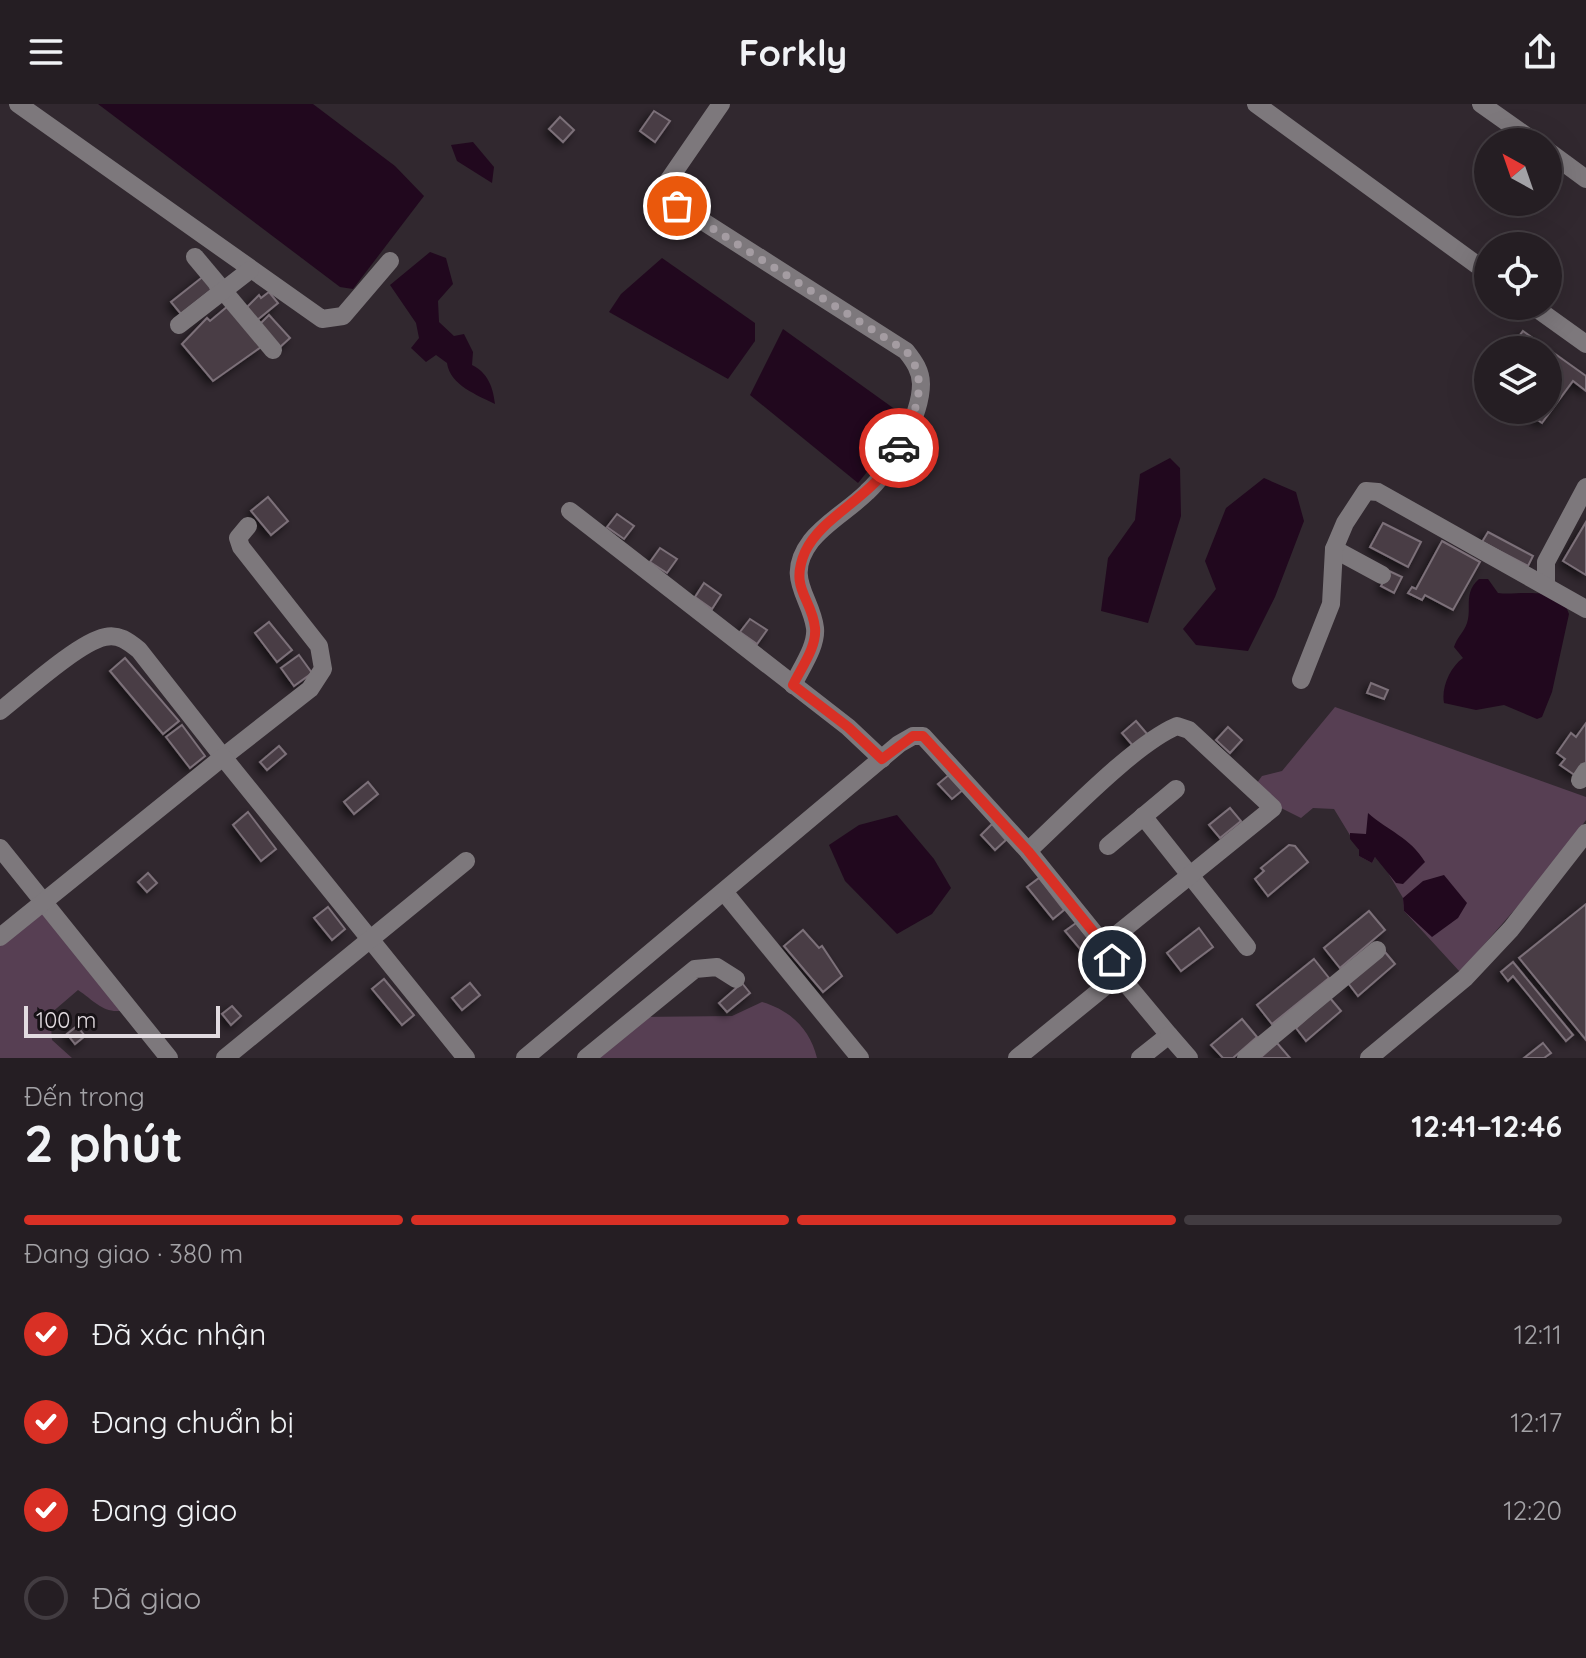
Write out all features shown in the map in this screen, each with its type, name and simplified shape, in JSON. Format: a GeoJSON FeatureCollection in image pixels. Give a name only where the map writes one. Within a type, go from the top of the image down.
{"type":"FeatureCollection","features":[{"type":"Feature","properties":{"kind":"street"},"geometry":{"type":"LineString","coordinates":[[18,104],[322,319],[333,320],[350,309],[390,261]]}},
{"type":"Feature","properties":{"kind":"street"},"geometry":{"type":"LineString","coordinates":[[721,104],[668,181],[665,189],[668,199],[906,351],[914,361],[922,386],[890,465],[868,492],[820,532],[804,556],[799,572],[801,591],[815,626],[814,639],[793,685]]}},
{"type":"Feature","properties":{"kind":"street"},"geometry":{"type":"LineString","coordinates":[[1256,104],[1474,263]]}},
{"type":"Feature","properties":{"kind":"street"},"geometry":{"type":"LineString","coordinates":[[1481,104],[1515,128]]}},
{"type":"Feature","properties":{"kind":"street"},"geometry":{"type":"LineString","coordinates":[[1562,161],[1586,179]]}},
{"type":"Feature","properties":{"kind":"street"},"geometry":{"type":"LineString","coordinates":[[195,257],[273,350]]}},
{"type":"Feature","properties":{"kind":"street"},"geometry":{"type":"LineString","coordinates":[[179,325],[250,270]]}},
{"type":"Feature","properties":{"kind":"street"},"geometry":{"type":"LineString","coordinates":[[1553,320],[1586,344]]}},
{"type":"Feature","properties":{"kind":"street"},"geometry":{"type":"LineString","coordinates":[[1546,583],[1546,562],[1586,487]]}},
{"type":"Feature","properties":{"kind":"street"},"geometry":{"type":"LineString","coordinates":[[1301,680],[1331,604],[1334,549],[1366,491],[1378,492],[1546,583],[1586,609]]}},
{"type":"Feature","properties":{"kind":"street"},"geometry":{"type":"LineString","coordinates":[[570,511],[848,727],[882,759]]}},
{"type":"Feature","properties":{"kind":"street"},"geometry":{"type":"LineString","coordinates":[[0,937],[310,689],[323,669],[324,656],[319,646],[241,547],[238,538],[248,526]]}},
{"type":"Feature","properties":{"kind":"street"},"geometry":{"type":"LineString","coordinates":[[1334,549],[1382,575]]}},
{"type":"Feature","properties":{"kind":"street"},"geometry":{"type":"LineString","coordinates":[[0,711],[90,643],[115,636],[139,650],[466,1058]]}},
{"type":"Feature","properties":{"kind":"street"},"geometry":{"type":"LineString","coordinates":[[1028,851],[1109,777],[1166,731],[1177,726],[1189,730],[1273,808],[1104,945]]}},
{"type":"Feature","properties":{"kind":"street"},"geometry":{"type":"LineString","coordinates":[[525,1058],[913,736],[923,736],[1028,851],[1104,945],[1119,975],[1189,1058]]}},
{"type":"Feature","properties":{"kind":"street"},"geometry":{"type":"LineString","coordinates":[[1108,846],[1176,789]]}},
{"type":"Feature","properties":{"kind":"street"},"geometry":{"type":"LineString","coordinates":[[1143,816],[1247,947]]}},
{"type":"Feature","properties":{"kind":"street"},"geometry":{"type":"LineString","coordinates":[[1369,1058],[1465,978],[1511,929],[1586,833]]}},
{"type":"Feature","properties":{"kind":"street"},"geometry":{"type":"LineString","coordinates":[[0,848],[167,1057]]}},
{"type":"Feature","properties":{"kind":"street"},"geometry":{"type":"LineString","coordinates":[[225,1058],[466,861]]}},
{"type":"Feature","properties":{"kind":"street"},"geometry":{"type":"LineString","coordinates":[[725,893],[860,1058]]}},
{"type":"Feature","properties":{"kind":"street"},"geometry":{"type":"LineString","coordinates":[[1246,1058],[1377,950]]}},
{"type":"Feature","properties":{"kind":"street"},"geometry":{"type":"LineString","coordinates":[[586,1058],[695,969],[717,967],[736,979]]}},
{"type":"Feature","properties":{"kind":"street"},"geometry":{"type":"LineString","coordinates":[[1017,1058],[1119,975]]}},
{"type":"Feature","properties":{"kind":"street"},"geometry":{"type":"LineString","coordinates":[[1140,1058],[1169,1035]]}},
{"type":"Feature","properties":{"kind":"shaded area"},"geometry":{"type":"Polygon","coordinates":[[[98,104],[313,104],[395,166],[424,196],[353,289],[340,287],[98,104]]]}},
{"type":"Feature","properties":{"kind":"shaded area"},"geometry":{"type":"Polygon","coordinates":[[[473,142],[494,167],[492,183],[457,161],[451,145],[473,142]]]}},
{"type":"Feature","properties":{"kind":"shaded area"},"geometry":{"type":"Polygon","coordinates":[[[430,252],[446,258],[453,284],[438,301],[439,322],[454,336],[464,334],[473,352],[472,365],[489,381],[495,404],[459,383],[449,371],[447,363],[436,355],[426,362],[411,348],[419,338],[416,323],[390,285],[430,252]]]}},
{"type":"Feature","properties":{"kind":"shaded area"},"geometry":{"type":"Polygon","coordinates":[[[662,258],[755,323],[755,341],[728,379],[609,312],[621,294],[662,258]]]}},
{"type":"Feature","properties":{"kind":"shaded area"},"geometry":{"type":"Polygon","coordinates":[[[783,329],[896,410],[875,462],[858,483],[750,395],[783,329]]]}},
{"type":"Feature","properties":{"kind":"shaded area"},"geometry":{"type":"Polygon","coordinates":[[[1170,458],[1180,468],[1181,516],[1148,623],[1101,611],[1108,558],[1135,520],[1140,474],[1170,458]]]}},
{"type":"Feature","properties":{"kind":"shaded area"},"geometry":{"type":"Polygon","coordinates":[[[1264,478],[1296,492],[1304,521],[1275,597],[1248,651],[1196,645],[1183,629],[1216,589],[1205,561],[1226,508],[1264,478]]]}},
{"type":"Feature","properties":{"kind":"shaded area"},"geometry":{"type":"Polygon","coordinates":[[[1479,579],[1488,579],[1498,593],[1538,593],[1557,598],[1569,614],[1552,692],[1542,717],[1537,719],[1504,705],[1476,710],[1444,703],[1448,678],[1463,658],[1454,647],[1467,623],[1469,595],[1479,579]]]}},
{"type":"Feature","properties":{"kind":"shaded area"},"geometry":{"type":"Polygon","coordinates":[[[1335,707],[1586,797],[1586,820],[1552,867],[1460,972],[1404,911],[1403,898],[1381,861],[1375,857],[1372,863],[1359,856],[1359,850],[1334,809],[1313,808],[1301,818],[1275,805],[1254,787],[1262,776],[1282,771],[1335,707]]]}},
{"type":"Feature","properties":{"kind":"shaded area"},"geometry":{"type":"Polygon","coordinates":[[[1368,813],[1406,840],[1425,862],[1403,884],[1396,883],[1375,857],[1372,863],[1359,856],[1359,850],[1350,839],[1350,833],[1366,834],[1368,813]]]}},
{"type":"Feature","properties":{"kind":"shaded area"},"geometry":{"type":"Polygon","coordinates":[[[897,815],[934,859],[951,888],[932,914],[897,934],[845,881],[829,845],[859,825],[897,815]]]}},
{"type":"Feature","properties":{"kind":"shaded area"},"geometry":{"type":"Polygon","coordinates":[[[1444,875],[1467,903],[1458,918],[1432,937],[1404,911],[1403,898],[1423,881],[1444,875]]]}},
{"type":"Feature","properties":{"kind":"shaded area"},"geometry":{"type":"Polygon","coordinates":[[[43,906],[126,1010],[106,1009],[78,990],[50,1014],[52,1040],[72,1058],[0,1058],[0,941],[43,906]]]}},
{"type":"Feature","properties":{"kind":"shaded area"},"geometry":{"type":"Polygon","coordinates":[[[762,1002],[781,1010],[797,1022],[809,1038],[817,1058],[590,1058],[637,1017],[732,1016],[762,1002]]]}},
{"type":"Feature","properties":{"kind":"building"},"geometry":{"type":"Polygon","coordinates":[[[654,111],[670,121],[655,142],[640,131],[654,111]]]}},
{"type":"Feature","properties":{"kind":"building"},"geometry":{"type":"Polygon","coordinates":[[[560,117],[574,130],[563,142],[549,129],[560,117]]]}},
{"type":"Feature","properties":{"kind":"building"},"geometry":{"type":"Polygon","coordinates":[[[205,275],[211,290],[181,314],[171,302],[205,275]]]}},
{"type":"Feature","properties":{"kind":"building"},"geometry":{"type":"Polygon","coordinates":[[[269,292],[278,303],[256,321],[246,308],[259,295],[261,298],[269,292]]]}},
{"type":"Feature","properties":{"kind":"building"},"geometry":{"type":"Polygon","coordinates":[[[228,306],[261,347],[213,381],[182,344],[207,318],[210,321],[228,306]]]}},
{"type":"Feature","properties":{"kind":"building"},"geometry":{"type":"Polygon","coordinates":[[[269,315],[290,338],[279,348],[259,325],[269,315]]]}},
{"type":"Feature","properties":{"kind":"building"},"geometry":{"type":"Polygon","coordinates":[[[1562,359],[1586,376],[1586,391],[1573,381],[1562,396],[1562,359]]]}},
{"type":"Feature","properties":{"kind":"building"},"geometry":{"type":"Polygon","coordinates":[[[268,497],[288,521],[271,535],[251,511],[268,497]]]}},
{"type":"Feature","properties":{"kind":"building"},"geometry":{"type":"Polygon","coordinates":[[[617,514],[634,526],[624,539],[607,527],[617,514]]]}},
{"type":"Feature","properties":{"kind":"building"},"geometry":{"type":"Polygon","coordinates":[[[1586,522],[1586,575],[1563,561],[1586,522]]]}},
{"type":"Feature","properties":{"kind":"building"},"geometry":{"type":"Polygon","coordinates":[[[1383,523],[1421,542],[1408,567],[1370,547],[1383,523]]]}},
{"type":"Feature","properties":{"kind":"building"},"geometry":{"type":"Polygon","coordinates":[[[1488,532],[1533,556],[1528,566],[1482,542],[1488,532]]]}},
{"type":"Feature","properties":{"kind":"building"},"geometry":{"type":"Polygon","coordinates":[[[1442,541],[1480,562],[1453,610],[1425,595],[1422,600],[1408,593],[1412,587],[1416,589],[1442,541]]]}},
{"type":"Feature","properties":{"kind":"building"},"geometry":{"type":"Polygon","coordinates":[[[660,548],[677,559],[667,573],[650,562],[660,548]]]}},
{"type":"Feature","properties":{"kind":"building"},"geometry":{"type":"Polygon","coordinates":[[[1389,571],[1402,577],[1394,593],[1381,586],[1389,571]]]}},
{"type":"Feature","properties":{"kind":"building"},"geometry":{"type":"Polygon","coordinates":[[[704,583],[721,595],[712,609],[695,597],[704,583]]]}},
{"type":"Feature","properties":{"kind":"building"},"geometry":{"type":"Polygon","coordinates":[[[750,619],[767,630],[757,644],[740,632],[750,619]]]}},
{"type":"Feature","properties":{"kind":"building"},"geometry":{"type":"Polygon","coordinates":[[[269,622],[292,650],[277,662],[255,633],[269,622]]]}},
{"type":"Feature","properties":{"kind":"building"},"geometry":{"type":"Polygon","coordinates":[[[299,655],[312,673],[294,686],[281,668],[299,655]]]}},
{"type":"Feature","properties":{"kind":"building"},"geometry":{"type":"Polygon","coordinates":[[[125,658],[179,721],[163,734],[110,671],[125,658]]]}},
{"type":"Feature","properties":{"kind":"building"},"geometry":{"type":"Polygon","coordinates":[[[1371,683],[1388,690],[1384,699],[1367,693],[1371,683]]]}},
{"type":"Feature","properties":{"kind":"building"},"geometry":{"type":"Polygon","coordinates":[[[1136,721],[1148,735],[1134,747],[1122,733],[1136,721]]]}},
{"type":"Feature","properties":{"kind":"building"},"geometry":{"type":"Polygon","coordinates":[[[1586,723],[1586,763],[1576,776],[1560,765],[1565,759],[1557,753],[1571,733],[1576,737],[1586,723]]]}},
{"type":"Feature","properties":{"kind":"building"},"geometry":{"type":"Polygon","coordinates":[[[182,725],[205,756],[190,768],[166,737],[182,725]]]}},
{"type":"Feature","properties":{"kind":"building"},"geometry":{"type":"Polygon","coordinates":[[[1228,727],[1242,740],[1230,753],[1216,740],[1228,727]]]}},
{"type":"Feature","properties":{"kind":"building"},"geometry":{"type":"Polygon","coordinates":[[[279,746],[286,754],[267,770],[260,762],[279,746]]]}},
{"type":"Feature","properties":{"kind":"building"},"geometry":{"type":"Polygon","coordinates":[[[950,774],[964,789],[952,799],[938,784],[950,774]]]}},
{"type":"Feature","properties":{"kind":"building"},"geometry":{"type":"Polygon","coordinates":[[[368,782],[378,794],[354,814],[344,802],[368,782]]]}},
{"type":"Feature","properties":{"kind":"building"},"geometry":{"type":"Polygon","coordinates":[[[1230,808],[1241,821],[1220,838],[1209,825],[1230,808]]]}},
{"type":"Feature","properties":{"kind":"building"},"geometry":{"type":"Polygon","coordinates":[[[248,812],[276,849],[261,861],[233,825],[248,812]]]}},
{"type":"Feature","properties":{"kind":"building"},"geometry":{"type":"Polygon","coordinates":[[[992,824],[1006,840],[995,850],[981,835],[992,824]]]}},
{"type":"Feature","properties":{"kind":"building"},"geometry":{"type":"Polygon","coordinates":[[[1289,845],[1295,846],[1308,862],[1268,896],[1255,879],[1264,871],[1261,868],[1289,845]]]}},
{"type":"Feature","properties":{"kind":"building"},"geometry":{"type":"Polygon","coordinates":[[[148,873],[157,883],[147,892],[138,882],[148,873]]]}},
{"type":"Feature","properties":{"kind":"building"},"geometry":{"type":"Polygon","coordinates":[[[1039,878],[1064,910],[1053,919],[1027,887],[1039,878]]]}},
{"type":"Feature","properties":{"kind":"building"},"geometry":{"type":"Polygon","coordinates":[[[1586,904],[1586,1040],[1519,958],[1586,904]]]}},
{"type":"Feature","properties":{"kind":"building"},"geometry":{"type":"Polygon","coordinates":[[[328,907],[345,929],[332,940],[314,918],[328,907]]]}},
{"type":"Feature","properties":{"kind":"building"},"geometry":{"type":"Polygon","coordinates":[[[1369,911],[1385,930],[1340,968],[1324,948],[1369,911]]]}},
{"type":"Feature","properties":{"kind":"building"},"geometry":{"type":"Polygon","coordinates":[[[1076,923],[1091,942],[1081,950],[1065,931],[1076,923]]]}},
{"type":"Feature","properties":{"kind":"building"},"geometry":{"type":"Polygon","coordinates":[[[1199,928],[1213,947],[1181,971],[1167,953],[1199,928]]]}},
{"type":"Feature","properties":{"kind":"building"},"geometry":{"type":"Polygon","coordinates":[[[803,930],[819,948],[822,946],[842,976],[823,992],[784,946],[803,930]]]}},
{"type":"Feature","properties":{"kind":"building"},"geometry":{"type":"Polygon","coordinates":[[[1385,952],[1395,964],[1358,996],[1348,983],[1385,952]]]}},
{"type":"Feature","properties":{"kind":"building"},"geometry":{"type":"Polygon","coordinates":[[[1314,959],[1329,978],[1272,1024],[1257,1005],[1314,959]]]}},
{"type":"Feature","properties":{"kind":"building"},"geometry":{"type":"Polygon","coordinates":[[[1513,962],[1573,1035],[1566,1041],[1513,976],[1508,981],[1501,972],[1513,962]]]}},
{"type":"Feature","properties":{"kind":"building"},"geometry":{"type":"Polygon","coordinates":[[[384,979],[414,1015],[402,1025],[372,989],[384,979]]]}},
{"type":"Feature","properties":{"kind":"building"},"geometry":{"type":"Polygon","coordinates":[[[470,983],[480,995],[462,1010],[452,998],[470,983]]]}},
{"type":"Feature","properties":{"kind":"building"},"geometry":{"type":"Polygon","coordinates":[[[742,983],[750,993],[727,1012],[719,1003],[742,983]]]}},
{"type":"Feature","properties":{"kind":"building"},"geometry":{"type":"Polygon","coordinates":[[[1330,998],[1341,1011],[1306,1041],[1296,1028],[1330,998]]]}},
{"type":"Feature","properties":{"kind":"building"},"geometry":{"type":"Polygon","coordinates":[[[232,1006],[241,1016],[231,1025],[222,1014],[232,1006]]]}},
{"type":"Feature","properties":{"kind":"building"},"geometry":{"type":"Polygon","coordinates":[[[1242,1019],[1257,1037],[1233,1058],[1223,1058],[1211,1045],[1242,1019]]]}},
{"type":"Feature","properties":{"kind":"building"},"geometry":{"type":"Polygon","coordinates":[[[77,1026],[85,1036],[75,1044],[67,1034],[77,1026]]]}},
{"type":"Feature","properties":{"kind":"building"},"geometry":{"type":"Polygon","coordinates":[[[1277,1043],[1290,1058],[1260,1058],[1277,1043]]]}},
{"type":"Feature","properties":{"kind":"building"},"geometry":{"type":"Polygon","coordinates":[[[1543,1043],[1551,1053],[1544,1058],[1524,1058],[1543,1043]]]}},
{"type":"Feature","properties":{"kind":"way so far"},"geometry":{"type":"LineString","coordinates":[[677,206],[780,268],[906,351],[914,361],[922,386],[899,448]]}},
{"type":"Feature","properties":{"kind":"route"},"geometry":{"type":"LineString","coordinates":[[899,448],[890,465],[868,492],[820,532],[804,556],[799,572],[801,591],[815,626],[814,639],[793,685],[848,727],[882,759],[913,736],[923,736],[1028,851],[1104,945],[1112,960]]}}]}
